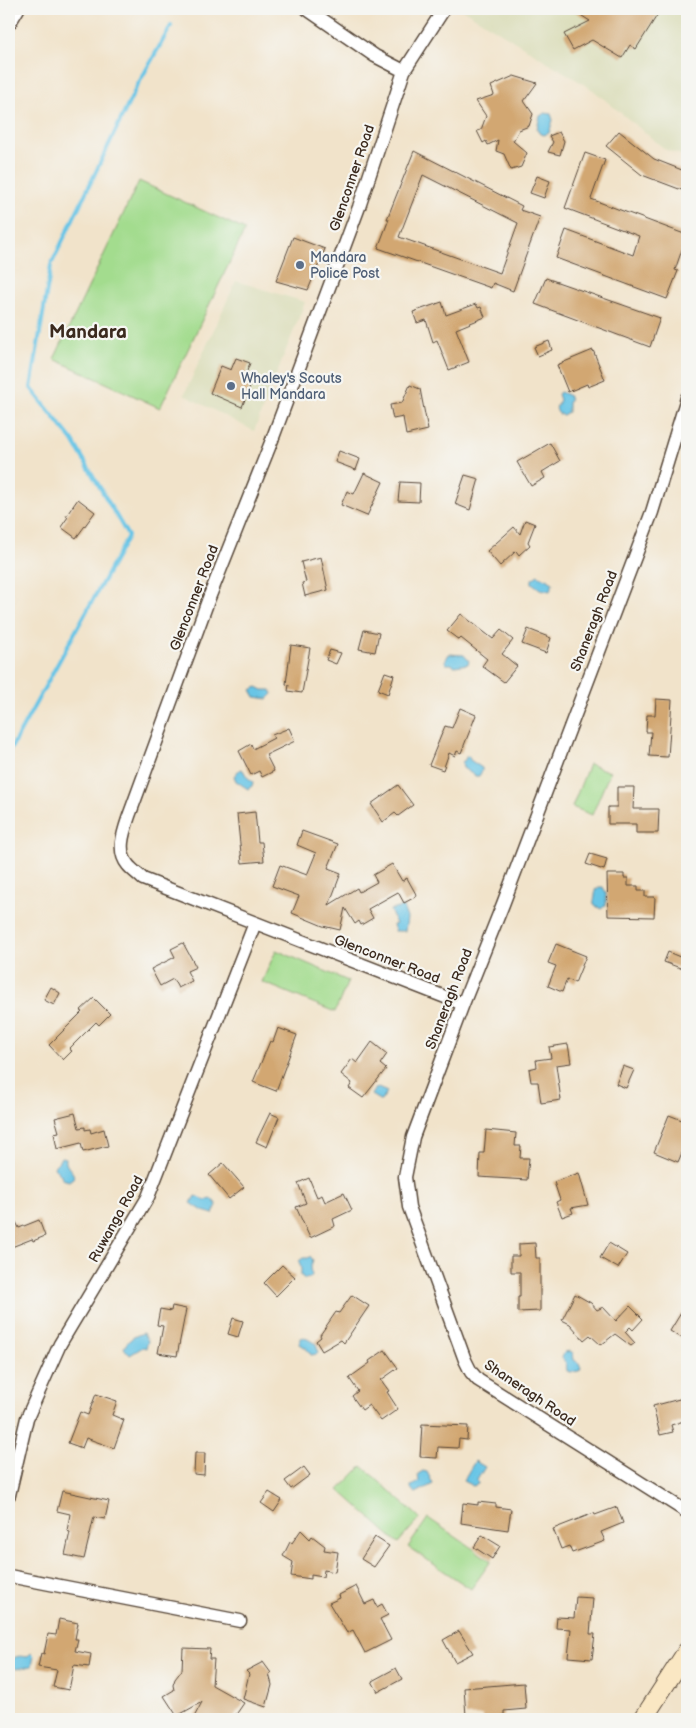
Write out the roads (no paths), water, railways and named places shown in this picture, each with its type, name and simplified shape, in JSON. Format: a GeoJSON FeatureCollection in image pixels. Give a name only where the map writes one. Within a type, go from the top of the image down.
{"type":"FeatureCollection","features":[{"type":"Feature","properties":{"kind":"street"},"geometry":{"type":"LineString","coordinates":[[9,24],[18,9]]}},
{"type":"Feature","properties":{"kind":"street"},"geometry":{"type":"LineString","coordinates":[[307,9],[375,56],[404,71]]}},
{"type":"Feature","properties":{"kind":"street","name":"Glenconner Road"},"geometry":{"type":"LineString","coordinates":[[444,9],[404,71],[359,207],[272,440],[209,598],[123,834],[122,849],[127,864],[143,879],[462,1004]]}},
{"type":"Feature","properties":{"kind":"street","name":"Shaneragh Road"},"geometry":{"type":"LineString","coordinates":[[687,398],[652,512],[503,904],[462,1004],[413,1137],[405,1177],[409,1207],[471,1372],[478,1380],[687,1512]]}},
{"type":"Feature","properties":{"kind":"street","name":"Ruwanga Road"},"geometry":{"type":"LineString","coordinates":[[9,1495],[27,1418],[60,1344],[148,1197],[255,924]]}},
{"type":"Feature","properties":{"kind":"street"},"geometry":{"type":"LineString","coordinates":[[9,1576],[240,1621]]}},
{"type":"Feature","properties":{"kind":"street"},"geometry":{"type":"LineString","coordinates":[[643,1719],[687,1651]]}},
{"type":"Feature","properties":{"kind":"water"},"geometry":{"type":"Polygon","coordinates":[[[545,113],[551,114],[553,120],[549,133],[544,135],[539,133],[537,129],[540,116],[545,113]]]}},
{"type":"Feature","properties":{"kind":"water"},"geometry":{"type":"Polygon","coordinates":[[[560,392],[568,395],[570,400],[568,412],[563,415],[559,414],[556,409],[560,400],[558,394],[560,392]]]}},
{"type":"Feature","properties":{"kind":"water"},"geometry":{"type":"Polygon","coordinates":[[[538,575],[545,579],[548,578],[553,583],[550,591],[540,589],[532,583],[532,579],[538,575]]]}},
{"type":"Feature","properties":{"kind":"water"},"geometry":{"type":"Polygon","coordinates":[[[449,654],[464,655],[469,661],[468,664],[455,666],[446,664],[445,661],[449,654]]]}},
{"type":"Feature","properties":{"kind":"water"},"geometry":{"type":"Polygon","coordinates":[[[257,687],[263,690],[271,690],[273,694],[268,699],[255,697],[251,690],[257,687]]]}},
{"type":"Feature","properties":{"kind":"water"},"geometry":{"type":"Polygon","coordinates":[[[469,756],[470,760],[482,768],[479,776],[475,776],[463,768],[462,762],[469,756]]]}},
{"type":"Feature","properties":{"kind":"water"},"geometry":{"type":"Polygon","coordinates":[[[240,769],[253,782],[252,786],[248,789],[236,781],[234,776],[240,769]]]}},
{"type":"Feature","properties":{"kind":"water"},"geometry":{"type":"Polygon","coordinates":[[[603,887],[606,893],[606,905],[601,909],[594,905],[595,890],[603,887]]]}},
{"type":"Feature","properties":{"kind":"water"},"geometry":{"type":"Polygon","coordinates":[[[403,907],[407,918],[405,931],[395,931],[393,925],[396,924],[390,910],[403,907]]]}},
{"type":"Feature","properties":{"kind":"water"},"geometry":{"type":"Polygon","coordinates":[[[375,1088],[387,1092],[381,1101],[371,1095],[375,1088]]]}},
{"type":"Feature","properties":{"kind":"water"},"geometry":{"type":"Polygon","coordinates":[[[61,1157],[66,1158],[66,1164],[74,1177],[69,1181],[62,1179],[61,1175],[54,1168],[61,1157]]]}},
{"type":"Feature","properties":{"kind":"water"},"geometry":{"type":"Polygon","coordinates":[[[195,1196],[206,1200],[212,1199],[217,1205],[213,1214],[203,1211],[191,1203],[195,1196]]]}},
{"type":"Feature","properties":{"kind":"water"},"geometry":{"type":"Polygon","coordinates":[[[310,1256],[313,1260],[310,1269],[312,1275],[310,1278],[305,1279],[301,1276],[299,1261],[310,1256]]]}},
{"type":"Feature","properties":{"kind":"water"},"geometry":{"type":"Polygon","coordinates":[[[143,1333],[148,1341],[146,1348],[143,1347],[130,1355],[124,1348],[132,1338],[143,1333]]]}},
{"type":"Feature","properties":{"kind":"water"},"geometry":{"type":"Polygon","coordinates":[[[304,1337],[316,1344],[317,1354],[311,1355],[300,1344],[300,1338],[304,1337]]]}},
{"type":"Feature","properties":{"kind":"water"},"geometry":{"type":"Polygon","coordinates":[[[570,1351],[573,1353],[574,1360],[579,1363],[581,1368],[579,1371],[567,1371],[562,1355],[570,1351]]]}},
{"type":"Feature","properties":{"kind":"water"},"geometry":{"type":"Polygon","coordinates":[[[475,1461],[485,1467],[477,1480],[478,1484],[473,1486],[463,1481],[475,1461]]]}},
{"type":"Feature","properties":{"kind":"water"},"geometry":{"type":"Polygon","coordinates":[[[423,1471],[427,1472],[433,1484],[416,1493],[411,1489],[411,1486],[419,1482],[418,1474],[423,1471]]]}},
{"type":"Feature","properties":{"kind":"water"},"geometry":{"type":"Polygon","coordinates":[[[31,1653],[34,1656],[32,1666],[16,1669],[12,1660],[21,1656],[27,1657],[31,1653]]]}},
{"type":"Feature","properties":{"kind":"waterway"},"geometry":{"type":"LineString","coordinates":[[9,752],[128,536],[73,441],[31,388],[51,265],[137,86],[171,26]]}},
{"type":"Feature","properties":{"kind":"place","name":"Mandara Police Post"},"geometry":{"type":"Point","coordinates":[300,265]}},
{"type":"Feature","properties":{"kind":"place","name":"Whaley's Scouts Hall Mandara"},"geometry":{"type":"Point","coordinates":[231,386]}},
{"type":"Feature","properties":{"kind":"district","name":"Mandara"},"geometry":{"type":"Point","coordinates":[88,332]}}]}
